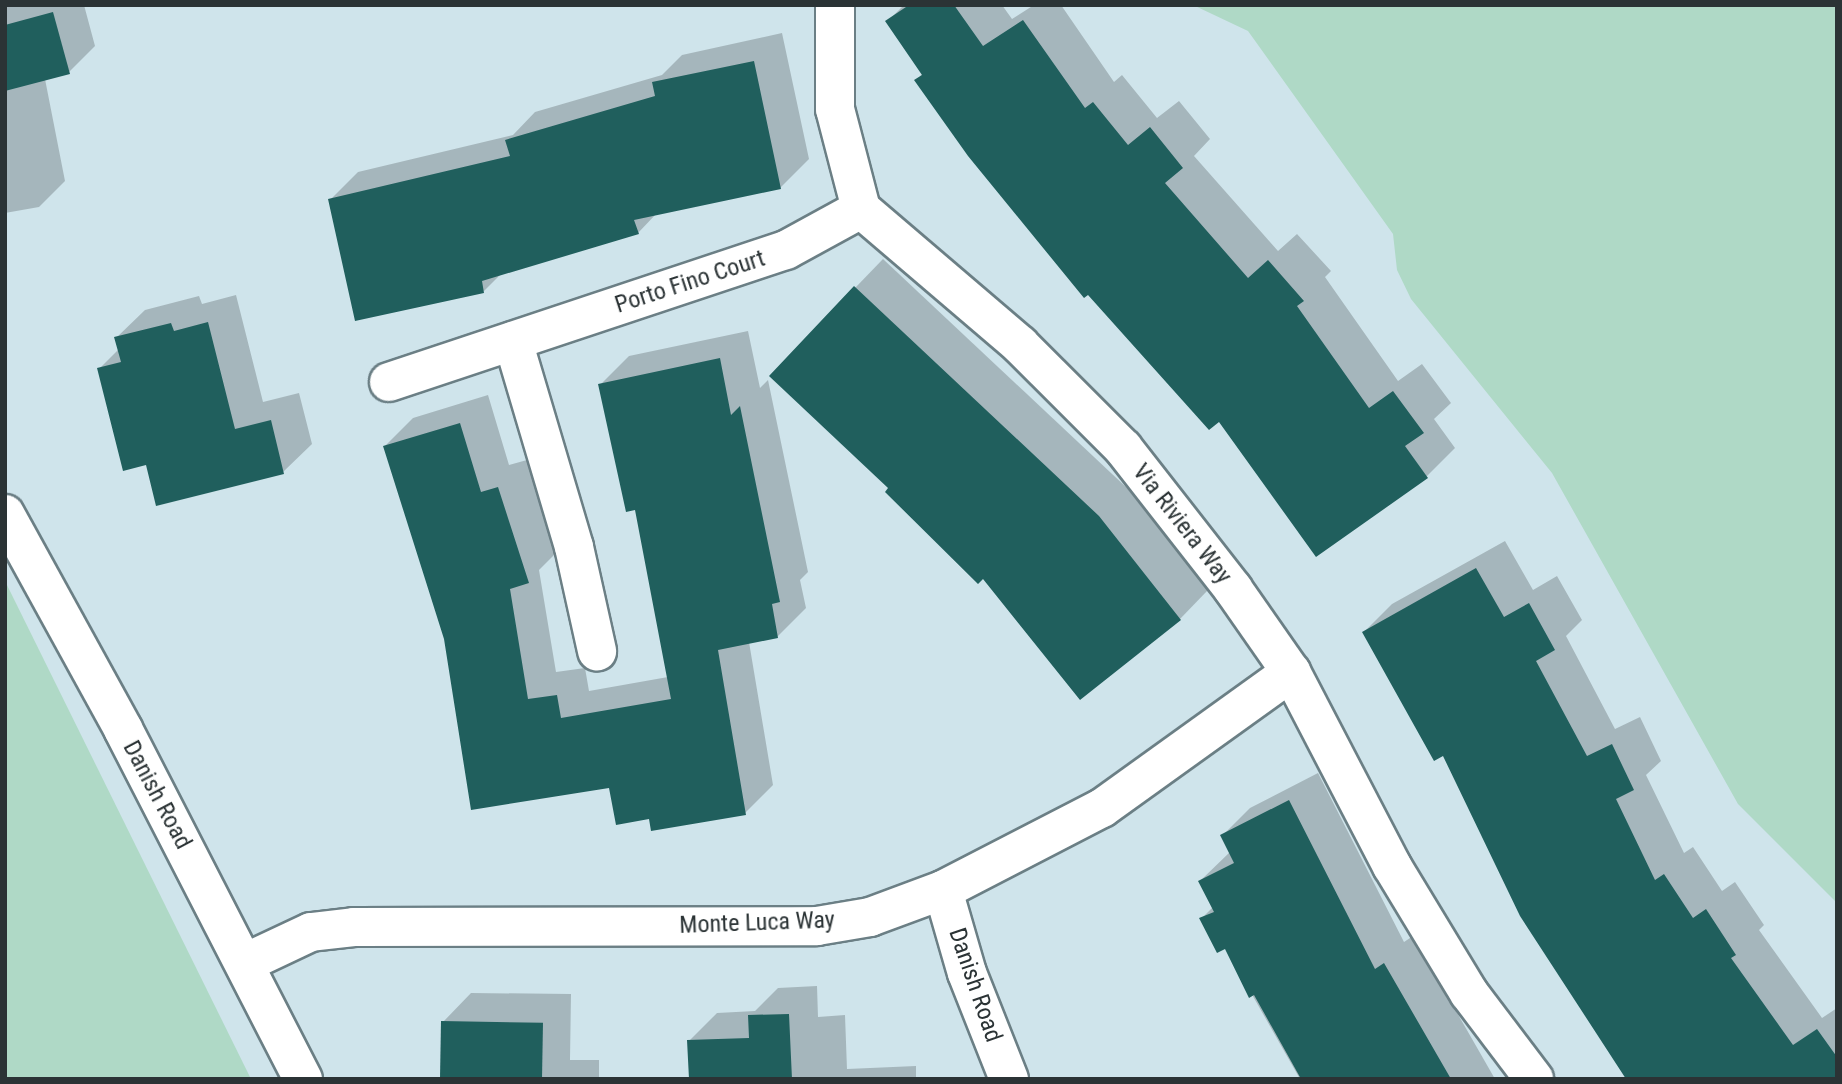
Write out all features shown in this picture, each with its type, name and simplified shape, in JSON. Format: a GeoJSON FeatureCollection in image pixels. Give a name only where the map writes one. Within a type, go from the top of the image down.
{"type":"FeatureCollection","features":[{"type":"Feature","properties":{"kind":"street"},"geometry":{"type":"LineString","coordinates":[[835,5],[835,109],[861,209]]}},
{"type":"Feature","properties":{"kind":"street","name":"Porto Fino Court"},"geometry":{"type":"LineString","coordinates":[[390,382],[786,250],[861,209]]}},
{"type":"Feature","properties":{"kind":"street","name":"Via Riviera Way"},"geometry":{"type":"LineString","coordinates":[[861,209],[1020,345],[1123,448],[1291,672],[1392,866],[1469,993],[1534,1079]]}},
{"type":"Feature","properties":{"kind":"street"},"geometry":{"type":"LineString","coordinates":[[513,341],[574,547],[597,651]]}},
{"type":"Feature","properties":{"kind":"street","name":"Danish Road"},"geometry":{"type":"LineString","coordinates":[[5,514],[245,962],[303,1079]]}},
{"type":"Feature","properties":{"kind":"street","name":"Monte Luca Way"},"geometry":{"type":"LineString","coordinates":[[245,962],[311,932],[354,927],[817,926],[870,917],[943,890],[1102,808],[1291,672]]}},
{"type":"Feature","properties":{"kind":"street","name":"Danish Road"},"geometry":{"type":"LineString","coordinates":[[943,890],[967,973],[1009,1079]]}},
{"type":"Feature","properties":{"kind":"green space"},"geometry":{"type":"Polygon","coordinates":[[[1193,5],[1837,5],[1837,903],[1738,804],[1552,473],[1411,299],[1397,270],[1393,234],[1248,31],[1193,5]]]}},
{"type":"Feature","properties":{"kind":"green space"},"geometry":{"type":"Polygon","coordinates":[[[5,581],[251,1079],[5,1079],[5,581]]]}},
{"type":"Feature","properties":{"kind":"building"},"geometry":{"type":"Polygon","coordinates":[[[909,5],[954,5],[983,46],[1023,20],[1085,108],[1093,102],[1128,145],[1150,127],[1183,168],[1165,183],[1248,278],[1268,260],[1304,301],[1297,306],[1369,408],[1393,391],[1424,433],[1405,446],[1428,478],[1316,557],[1219,422],[1209,430],[1088,295],[1084,298],[968,156],[914,80],[922,75],[885,21],[909,5]]]}},
{"type":"Feature","properties":{"kind":"building"},"geometry":{"type":"Polygon","coordinates":[[[53,12],[70,74],[5,91],[5,25],[53,12]]]}},
{"type":"Feature","properties":{"kind":"building"},"geometry":{"type":"Polygon","coordinates":[[[754,61],[781,189],[634,220],[639,234],[482,281],[484,293],[355,321],[328,199],[510,156],[505,140],[655,96],[652,82],[754,61]]]}},
{"type":"Feature","properties":{"kind":"building"},"geometry":{"type":"Polygon","coordinates":[[[854,286],[1099,516],[1181,620],[1080,700],[983,579],[978,584],[885,492],[888,488],[769,376],[854,286]]]}},
{"type":"Feature","properties":{"kind":"building"},"geometry":{"type":"Polygon","coordinates":[[[208,322],[235,429],[271,420],[284,474],[156,506],[146,465],[123,471],[97,368],[121,362],[114,337],[171,323],[174,331],[208,322]]]}},
{"type":"Feature","properties":{"kind":"building"},"geometry":{"type":"Polygon","coordinates":[[[720,358],[731,415],[740,406],[780,602],[772,604],[778,638],[718,650],[746,815],[651,831],[649,819],[616,825],[609,788],[471,810],[444,639],[383,446],[460,423],[481,492],[498,487],[529,583],[510,589],[528,699],[557,695],[561,718],[671,699],[635,510],[626,512],[598,384],[720,358]]]}},
{"type":"Feature","properties":{"kind":"building"},"geometry":{"type":"Polygon","coordinates":[[[1476,568],[1504,617],[1529,603],[1555,650],[1536,661],[1587,756],[1612,744],[1634,790],[1616,799],[1655,880],[1664,874],[1693,918],[1706,909],[1736,955],[1731,958],[1793,1045],[1817,1029],[1837,1057],[1837,1079],[1626,1079],[1520,916],[1443,756],[1434,761],[1362,632],[1476,568]]]}},
{"type":"Feature","properties":{"kind":"building"},"geometry":{"type":"Polygon","coordinates":[[[1289,800],[1375,969],[1384,963],[1451,1079],[1301,1079],[1254,995],[1249,998],[1225,949],[1217,953],[1199,918],[1214,912],[1198,881],[1234,863],[1220,835],[1289,800]]]}},
{"type":"Feature","properties":{"kind":"building"},"geometry":{"type":"Polygon","coordinates":[[[789,1014],[792,1079],[689,1079],[687,1040],[749,1038],[748,1015],[789,1014]]]}},
{"type":"Feature","properties":{"kind":"building"},"geometry":{"type":"Polygon","coordinates":[[[441,1021],[543,1023],[542,1079],[440,1079],[441,1021]]]}}]}
